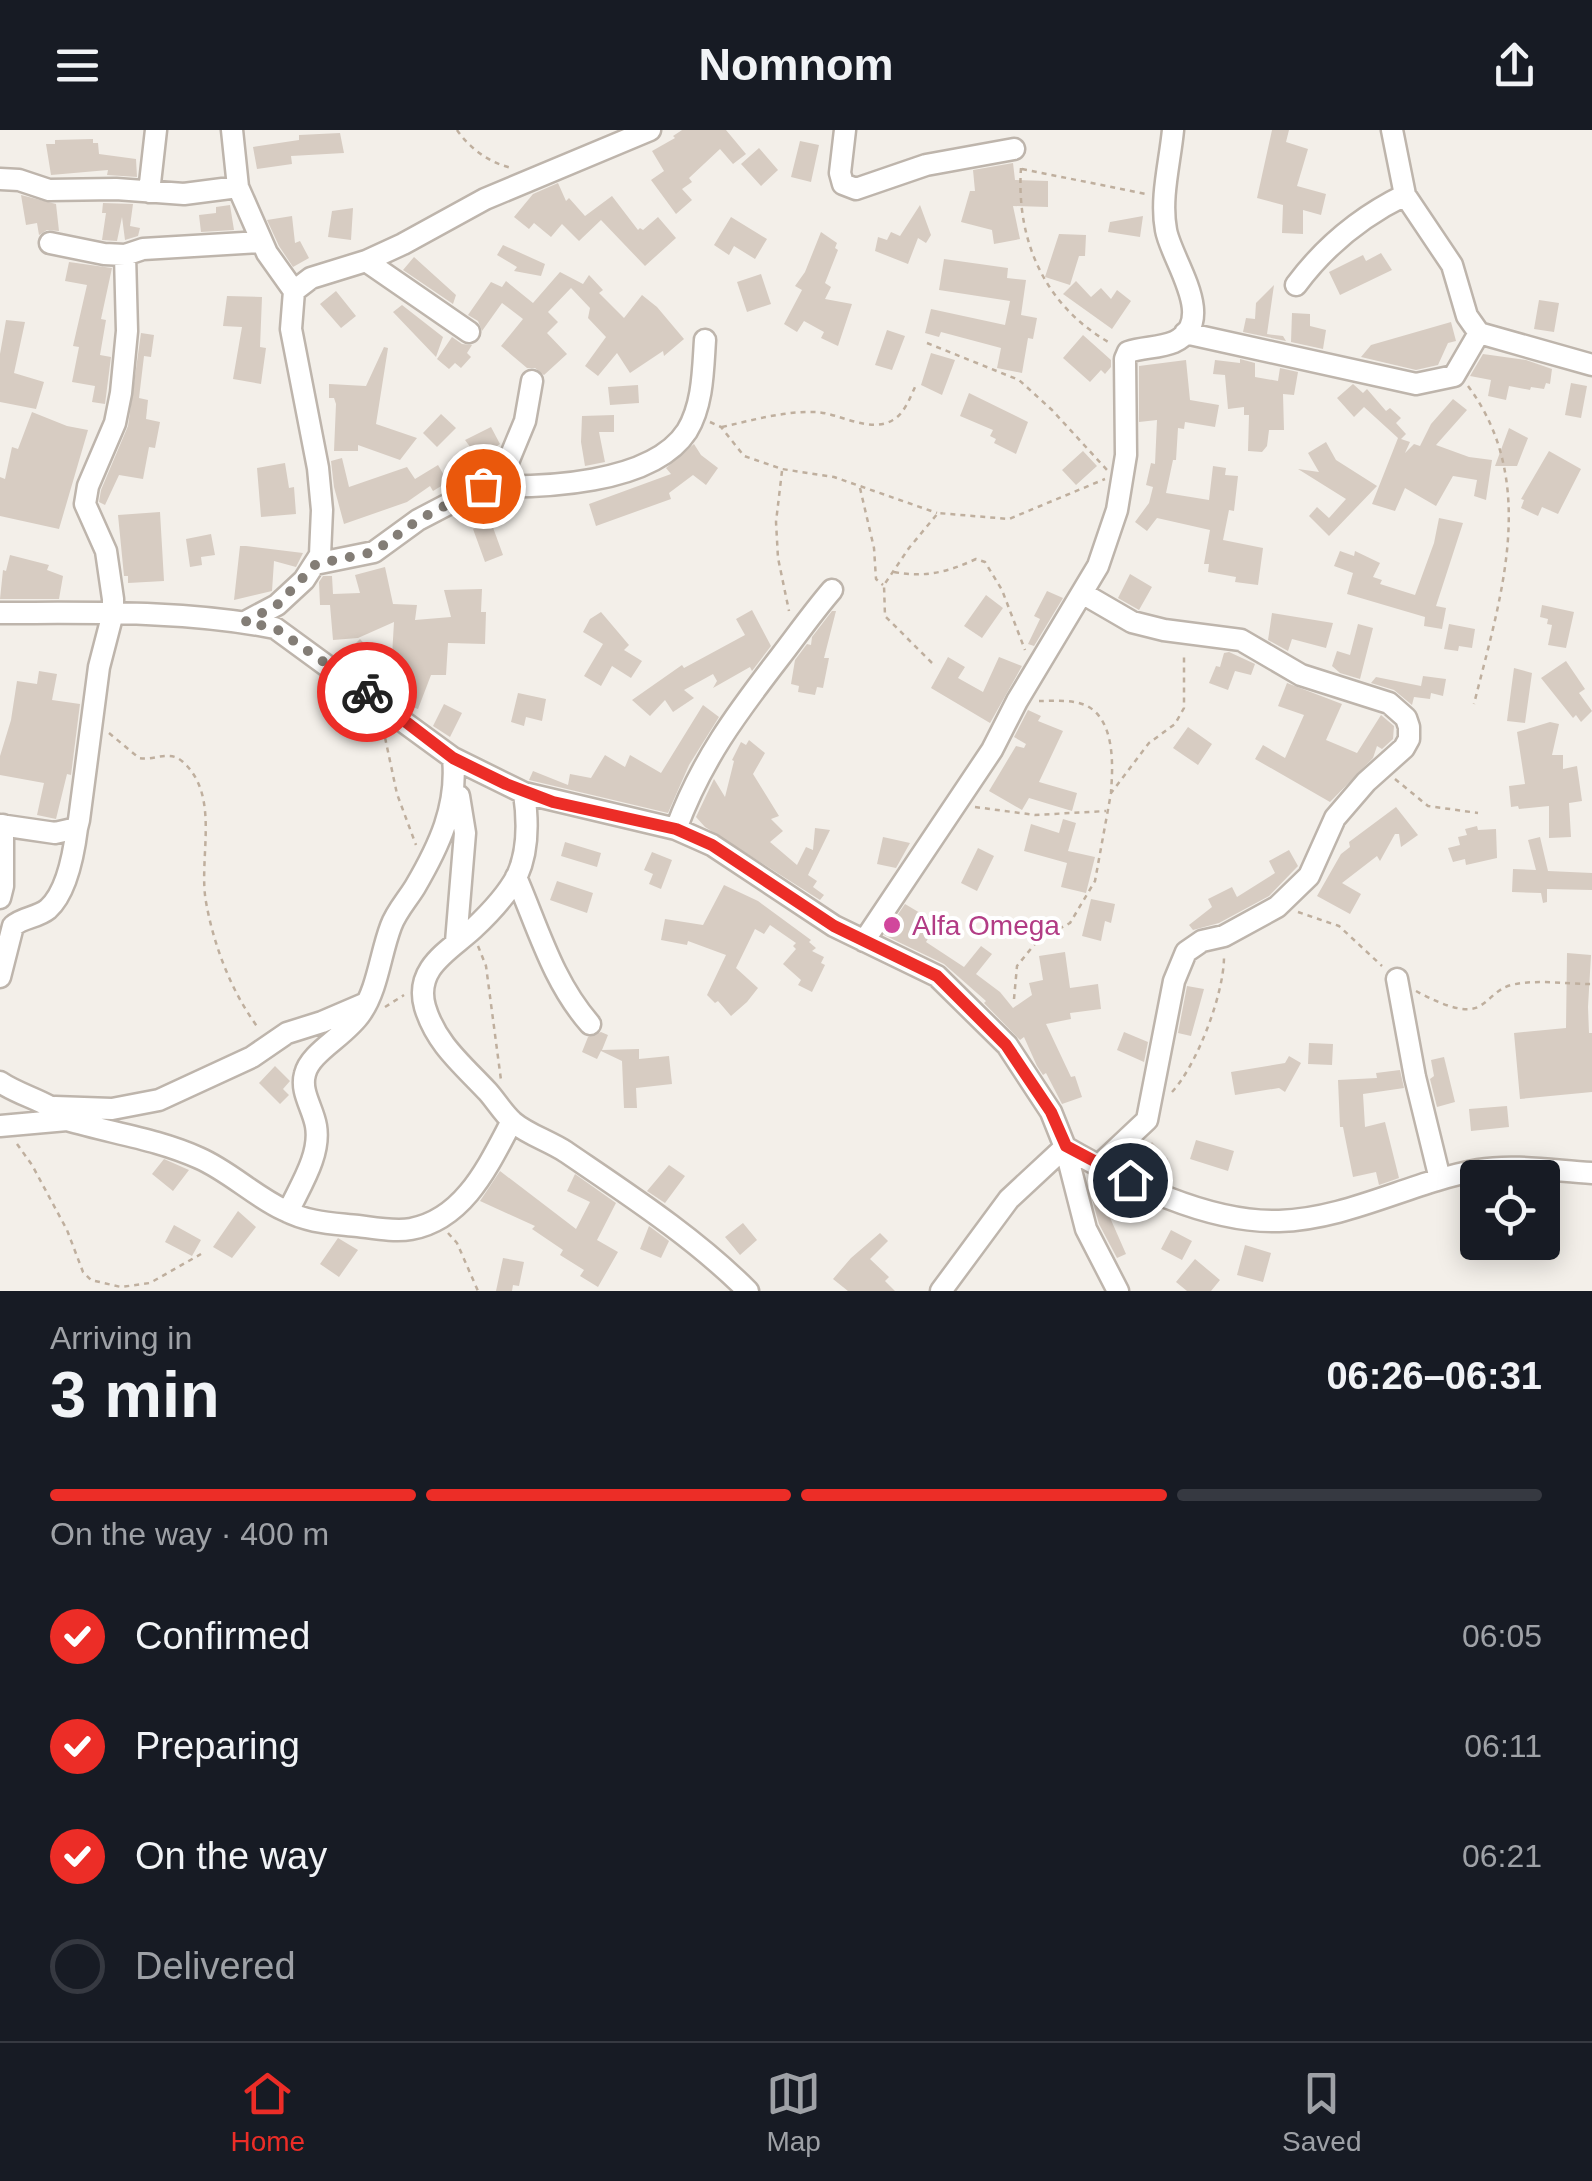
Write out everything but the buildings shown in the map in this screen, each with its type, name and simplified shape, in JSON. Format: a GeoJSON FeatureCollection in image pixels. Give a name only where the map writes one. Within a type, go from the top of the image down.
{"type":"FeatureCollection","features":[{"type":"Feature","properties":{"kind":"street"},"geometry":{"type":"LineString","coordinates":[[150,192],[156,130]]}},
{"type":"Feature","properties":{"kind":"street"},"geometry":{"type":"LineString","coordinates":[[232,130],[238,187],[261,242],[294,290],[291,329],[318,468],[322,510],[316,564],[277,605],[245,622]]}},
{"type":"Feature","properties":{"kind":"street"},"geometry":{"type":"LineString","coordinates":[[294,290],[311,278],[366,261],[485,200],[650,130]]}},
{"type":"Feature","properties":{"kind":"street"},"geometry":{"type":"LineString","coordinates":[[846,130],[840,173],[843,184],[856,189],[926,165],[1018,158]]}},
{"type":"Feature","properties":{"kind":"street"},"geometry":{"type":"LineString","coordinates":[[864,940],[992,750],[1017,700],[1098,566],[1120,498],[1127,442],[1123,368],[1128,352],[1177,341],[1194,306],[1191,290],[1170,248],[1166,227],[1174,130]]}},
{"type":"Feature","properties":{"kind":"street"},"geometry":{"type":"LineString","coordinates":[[1392,130],[1405,195],[1452,265],[1467,316],[1479,334],[1592,365]]}},
{"type":"Feature","properties":{"kind":"street"},"geometry":{"type":"LineString","coordinates":[[0,179],[19,180],[49,190],[184,194],[238,187]]}},
{"type":"Feature","properties":{"kind":"street"},"geometry":{"type":"LineString","coordinates":[[1296,285],[1309,267],[1362,218],[1405,195]]}},
{"type":"Feature","properties":{"kind":"street"},"geometry":{"type":"LineString","coordinates":[[50,243],[125,254],[144,249],[261,242]]}},
{"type":"Feature","properties":{"kind":"street"},"geometry":{"type":"LineString","coordinates":[[0,977],[12,926],[48,909],[60,893],[93,730],[99,667],[113,613],[106,551],[85,504],[88,486],[115,423],[121,393],[127,331],[125,254]]}},
{"type":"Feature","properties":{"kind":"street"},"geometry":{"type":"LineString","coordinates":[[366,261],[470,332]]}},
{"type":"Feature","properties":{"kind":"street"},"geometry":{"type":"LineString","coordinates":[[1184,333],[1406,383],[1430,383],[1458,372],[1479,334]]}},
{"type":"Feature","properties":{"kind":"street"},"geometry":{"type":"LineString","coordinates":[[483,486],[584,483],[616,474],[675,446],[695,414],[705,340]]}},
{"type":"Feature","properties":{"kind":"street"},"geometry":{"type":"LineString","coordinates":[[316,564],[374,552],[418,520],[483,486],[506,467],[519,443],[532,380]]}},
{"type":"Feature","properties":{"kind":"street"},"geometry":{"type":"LineString","coordinates":[[676,829],[700,770],[794,634],[832,590]]}},
{"type":"Feature","properties":{"kind":"street"},"geometry":{"type":"LineString","coordinates":[[1082,593],[1132,622],[1240,640],[1301,675],[1389,703],[1406,718],[1409,739],[1336,818],[1309,876],[1277,906],[1186,952],[1170,997],[1147,1120],[1098,1166]]}},
{"type":"Feature","properties":{"kind":"street"},"geometry":{"type":"LineString","coordinates":[[0,613],[113,613],[245,622],[275,628],[453,758],[524,793],[676,829],[712,845],[834,926],[937,976],[1006,1045],[1051,1112],[1066,1146],[1086,1229],[1118,1291]]}},
{"type":"Feature","properties":{"kind":"street"},"geometry":{"type":"LineString","coordinates":[[453,758],[465,834],[463,937]]}},
{"type":"Feature","properties":{"kind":"street"},"geometry":{"type":"LineString","coordinates":[[288,1212],[312,1161],[316,1143],[304,1075],[310,1060],[341,1038],[364,1008],[390,927],[449,820],[456,785]]}},
{"type":"Feature","properties":{"kind":"street"},"geometry":{"type":"LineString","coordinates":[[524,793],[528,818],[516,877],[503,897],[428,971],[423,985],[424,1003],[433,1029],[454,1060],[508,1117],[630,1195],[748,1291]]}},
{"type":"Feature","properties":{"kind":"street"},"geometry":{"type":"LineString","coordinates":[[0,898],[1,825],[55,834],[76,828]]}},
{"type":"Feature","properties":{"kind":"street"},"geometry":{"type":"LineString","coordinates":[[516,877],[542,944],[568,996],[590,1024]]}},
{"type":"Feature","properties":{"kind":"street"},"geometry":{"type":"LineString","coordinates":[[1397,979],[1440,1179]]}},
{"type":"Feature","properties":{"kind":"street"},"geometry":{"type":"LineString","coordinates":[[2,1126],[159,1100],[242,1062],[269,1042],[364,1008]]}},
{"type":"Feature","properties":{"kind":"street"},"geometry":{"type":"LineString","coordinates":[[3,1081],[61,1114],[205,1160],[250,1192],[288,1212],[334,1226],[410,1230],[438,1220],[460,1204],[482,1177],[508,1117]]}},
{"type":"Feature","properties":{"kind":"street"},"geometry":{"type":"LineString","coordinates":[[1066,1146],[1098,1166],[1204,1211],[1278,1221],[1346,1210],[1440,1179],[1481,1170],[1592,1173]]}},
{"type":"Feature","properties":{"kind":"street"},"geometry":{"type":"LineString","coordinates":[[941,1291],[1008,1200],[1066,1146]]}},
{"type":"Feature","properties":{"kind":"path"},"geometry":{"type":"LineString","coordinates":[[458,130],[470,146],[496,164],[536,178]]}},
{"type":"Feature","properties":{"kind":"path"},"geometry":{"type":"LineString","coordinates":[[1123,368],[1118,352],[1064,307],[1037,270],[1028,250],[1018,158],[1166,198]]}},
{"type":"Feature","properties":{"kind":"path"},"geometry":{"type":"LineString","coordinates":[[695,414],[720,427],[744,456],[782,469],[834,477],[938,513],[1010,519],[1112,476],[1019,380],[927,343]]}},
{"type":"Feature","properties":{"kind":"path"},"geometry":{"type":"LineString","coordinates":[[1458,372],[1479,400],[1499,443],[1510,537],[1508,566],[1474,704]]}},
{"type":"Feature","properties":{"kind":"path"},"geometry":{"type":"LineString","coordinates":[[720,427],[770,416],[820,412],[867,424],[891,422],[915,387]]}},
{"type":"Feature","properties":{"kind":"path"},"geometry":{"type":"LineString","coordinates":[[782,469],[776,522],[778,558],[794,634]]}},
{"type":"Feature","properties":{"kind":"path"},"geometry":{"type":"LineString","coordinates":[[860,487],[874,548],[876,580],[884,585]]}},
{"type":"Feature","properties":{"kind":"path"},"geometry":{"type":"LineString","coordinates":[[932,663],[885,616],[884,585],[938,513]]}},
{"type":"Feature","properties":{"kind":"path"},"geometry":{"type":"LineString","coordinates":[[893,572],[928,575],[951,571],[976,559],[986,562],[1002,590],[1025,650],[1037,667]]}},
{"type":"Feature","properties":{"kind":"path"},"geometry":{"type":"LineString","coordinates":[[1111,794],[1149,743],[1175,724],[1184,708],[1182,632]]}},
{"type":"Feature","properties":{"kind":"path"},"geometry":{"type":"LineString","coordinates":[[1014,999],[1018,966],[1038,940],[1070,923],[1095,881],[1111,794],[1111,750],[1103,722],[1090,708],[1074,703],[1017,700]]}},
{"type":"Feature","properties":{"kind":"path"},"geometry":{"type":"LineString","coordinates":[[387,707],[382,734],[394,784],[413,841],[428,861]]}},
{"type":"Feature","properties":{"kind":"path"},"geometry":{"type":"LineString","coordinates":[[93,730],[118,738],[132,755],[140,758],[170,755],[180,759],[198,784],[204,806],[205,899],[216,946],[250,1018],[269,1042]]}},
{"type":"Feature","properties":{"kind":"path"},"geometry":{"type":"LineString","coordinates":[[1383,765],[1410,794],[1428,806],[1478,813]]}},
{"type":"Feature","properties":{"kind":"path"},"geometry":{"type":"LineString","coordinates":[[956,803],[1035,815],[1108,811]]}},
{"type":"Feature","properties":{"kind":"path"},"geometry":{"type":"LineString","coordinates":[[1277,906],[1339,926],[1397,979],[1421,994],[1468,1008],[1478,1007],[1492,994],[1515,984],[1592,984]]}},
{"type":"Feature","properties":{"kind":"path"},"geometry":{"type":"LineString","coordinates":[[1170,1095],[1181,1082],[1208,1023],[1224,974],[1224,936]]}},
{"type":"Feature","properties":{"kind":"path"},"geometry":{"type":"LineString","coordinates":[[463,937],[486,966],[508,1117]]}},
{"type":"Feature","properties":{"kind":"path"},"geometry":{"type":"LineString","coordinates":[[364,1008],[391,1004],[423,985]]}},
{"type":"Feature","properties":{"kind":"path"},"geometry":{"type":"LineString","coordinates":[[2,1126],[32,1165],[68,1230],[82,1272],[91,1280],[121,1288],[150,1283],[201,1254]]}},
{"type":"Feature","properties":{"kind":"path"},"geometry":{"type":"LineString","coordinates":[[438,1220],[457,1244],[478,1291]]}},
{"type":"Feature","properties":{"kind":"way so far"},"geometry":{"type":"LineString","coordinates":[[367,692],[275,628],[245,622],[277,605],[316,564],[374,552],[418,520],[483,486]]}},
{"type":"Feature","properties":{"kind":"place","name":"Alfa Omega"},"geometry":{"type":"Point","coordinates":[892,925]}},
{"type":"Feature","properties":{"kind":"route"},"geometry":{"type":"LineString","coordinates":[[367,692],[453,758],[524,793],[676,829],[712,845],[834,926],[937,976],[1006,1045],[1051,1112],[1066,1146],[1130,1180]]}}]}
